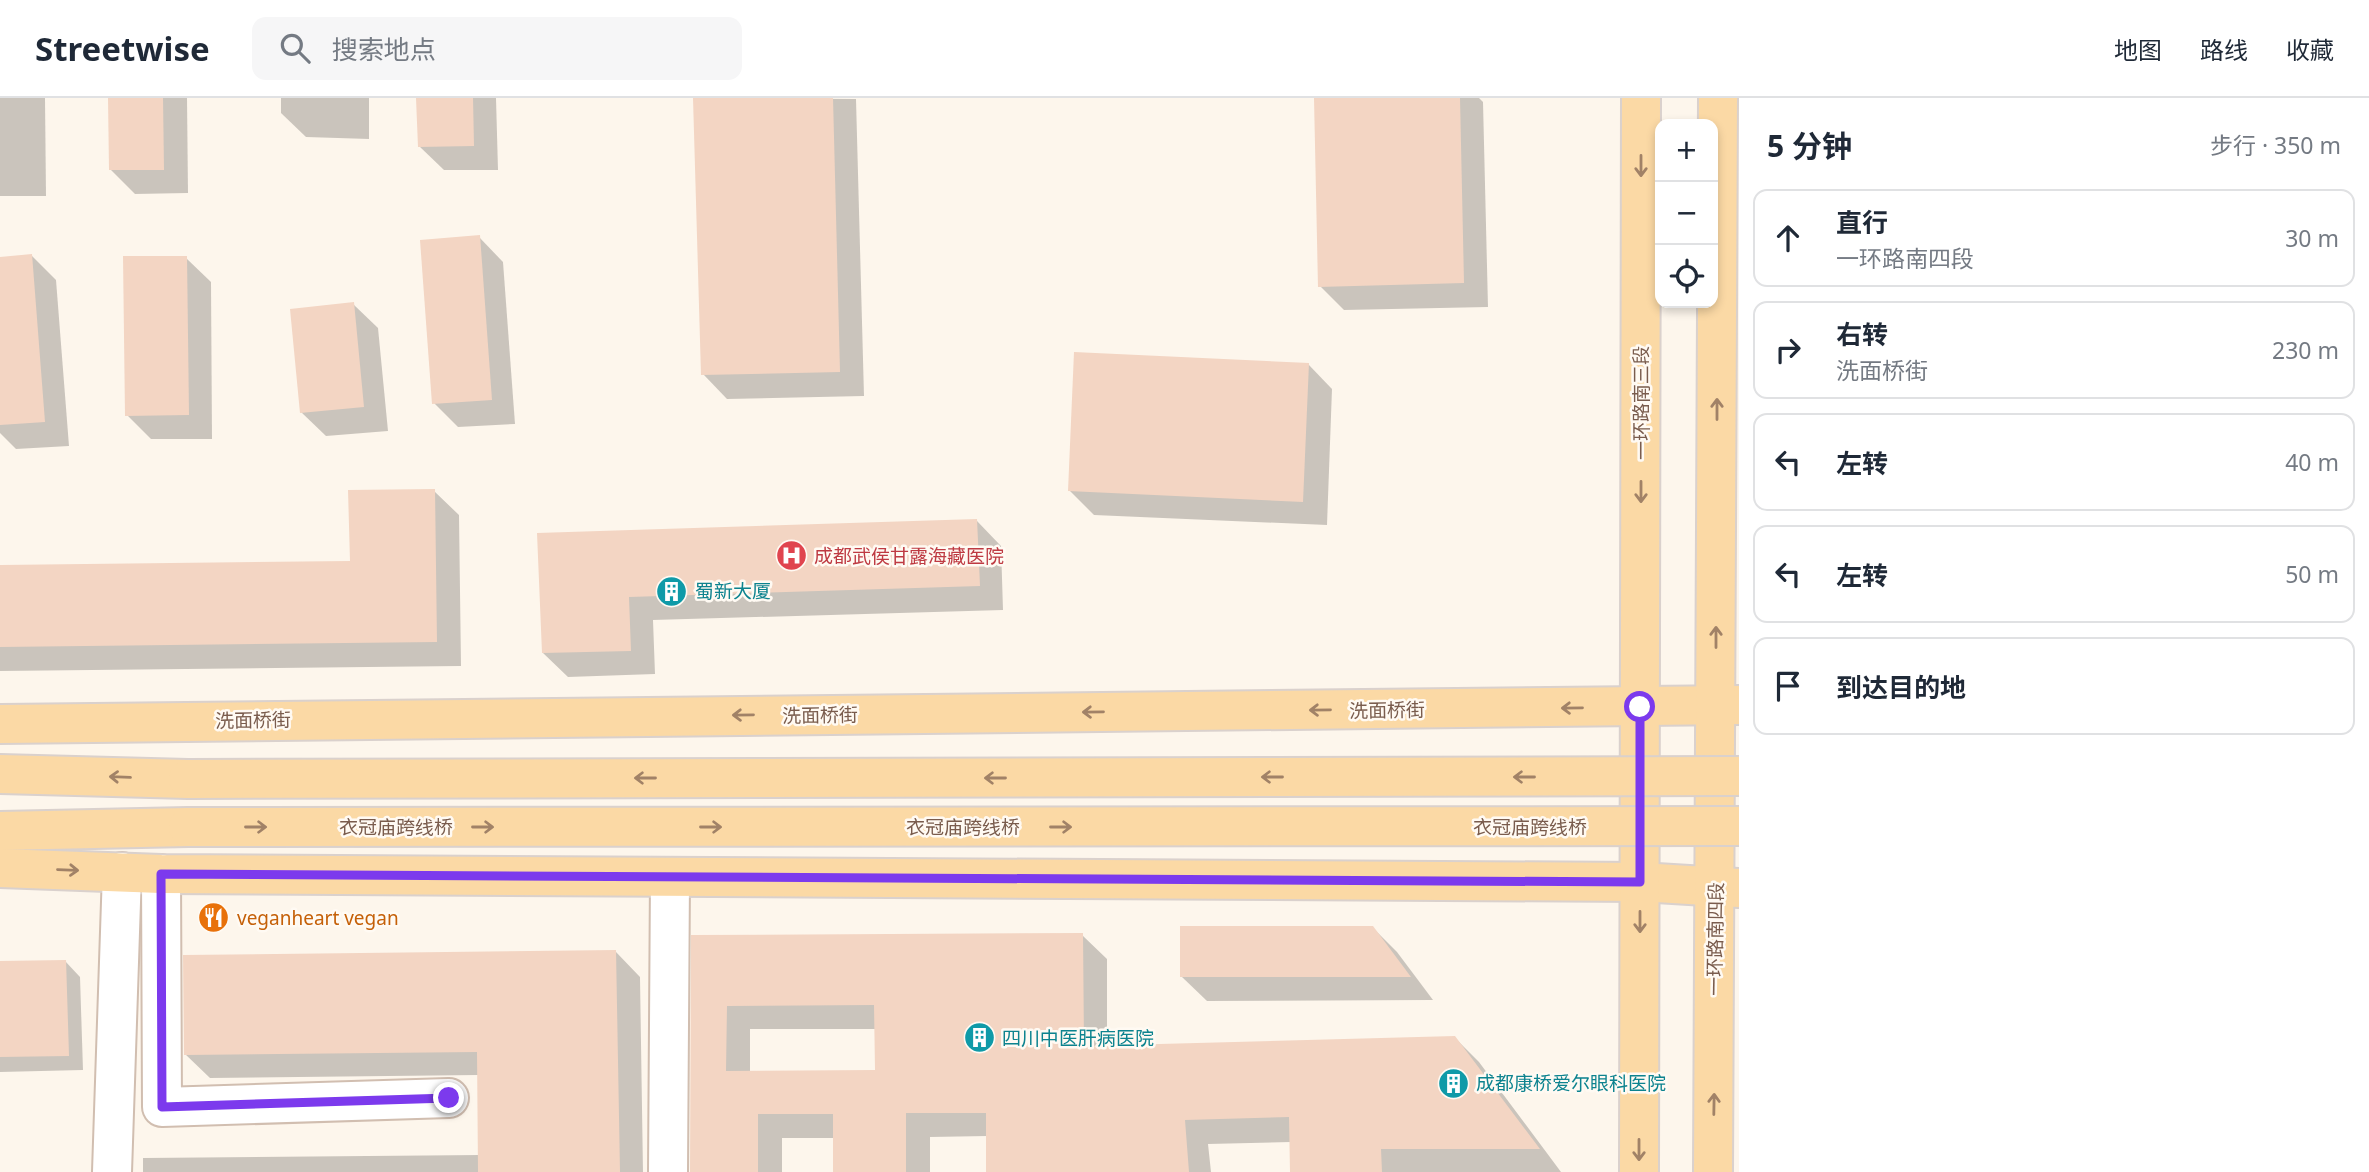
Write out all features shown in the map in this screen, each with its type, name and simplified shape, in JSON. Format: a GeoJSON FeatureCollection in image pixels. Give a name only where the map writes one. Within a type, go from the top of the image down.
{"type":"FeatureCollection","features":[{"type":"Feature","properties":{"kind":"main road","name":"一环路南三段"},"geometry":{"type":"LineString","coordinates":[[1640,707],[1641,98]]}},
{"type":"Feature","properties":{"kind":"main road"},"geometry":{"type":"LineString","coordinates":[[1718,98],[1727,705]]}},
{"type":"Feature","properties":{"kind":"main road","name":"洗面桥街"},"geometry":{"type":"LineString","coordinates":[[0,724],[1727,705]]}},
{"type":"Feature","properties":{"kind":"main road","name":"一环路南四段"},"geometry":{"type":"LineString","coordinates":[[1713,1172],[1727,888],[1727,705]]}},
{"type":"Feature","properties":{"kind":"main road"},"geometry":{"type":"LineString","coordinates":[[1639,1172],[1640,707]]}},
{"type":"Feature","properties":{"kind":"main road"},"geometry":{"type":"LineString","coordinates":[[0,774],[188,779],[1739,776]]}},
{"type":"Feature","properties":{"kind":"main road","name":"衣冠庙跨线桥"},"geometry":{"type":"LineString","coordinates":[[0,831],[188,827],[1739,827]]}},
{"type":"Feature","properties":{"kind":"main road"},"geometry":{"type":"LineString","coordinates":[[0,868],[161,874],[1640,882],[1727,888]]}},
{"type":"Feature","properties":{"kind":"street"},"geometry":{"type":"LineString","coordinates":[[112,1172],[122,872]]}},
{"type":"Feature","properties":{"kind":"street"},"geometry":{"type":"LineString","coordinates":[[161,874],[162,1107],[449,1098]]}},
{"type":"Feature","properties":{"kind":"street"},"geometry":{"type":"LineString","coordinates":[[668,1172],[670,877]]}},
{"type":"Feature","properties":{"kind":"building"},"geometry":{"type":"Polygon","coordinates":[[[108,98],[163,98],[164,170],[109,170],[108,98]]]}},
{"type":"Feature","properties":{"kind":"building"},"geometry":{"type":"Polygon","coordinates":[[[416,98],[473,98],[474,146],[418,147],[416,98]]]}},
{"type":"Feature","properties":{"kind":"building"},"geometry":{"type":"Polygon","coordinates":[[[693,98],[833,98],[840,372],[701,375],[693,98]]]}},
{"type":"Feature","properties":{"kind":"building"},"geometry":{"type":"Polygon","coordinates":[[[1314,98],[1460,98],[1464,283],[1318,287],[1314,98]]]}},
{"type":"Feature","properties":{"kind":"building"},"geometry":{"type":"Polygon","coordinates":[[[480,235],[492,400],[432,404],[420,240],[480,235]]]}},
{"type":"Feature","properties":{"kind":"building"},"geometry":{"type":"Polygon","coordinates":[[[32,254],[45,422],[0,425],[0,257],[32,254]]]}},
{"type":"Feature","properties":{"kind":"building"},"geometry":{"type":"Polygon","coordinates":[[[123,256],[187,256],[189,415],[125,416],[123,256]]]}},
{"type":"Feature","properties":{"kind":"building"},"geometry":{"type":"Polygon","coordinates":[[[354,302],[364,407],[300,413],[290,309],[354,302]]]}},
{"type":"Feature","properties":{"kind":"building"},"geometry":{"type":"Polygon","coordinates":[[[1074,352],[1309,363],[1303,502],[1068,491],[1074,352]]]}},
{"type":"Feature","properties":{"kind":"building"},"geometry":{"type":"Polygon","coordinates":[[[435,489],[437,642],[0,647],[0,565],[350,561],[348,490],[435,489]]]}},
{"type":"Feature","properties":{"kind":"building","name":"蜀新大厦"},"geometry":{"type":"Polygon","coordinates":[[[977,519],[980,586],[629,597],[631,651],[542,653],[537,533],[977,519]]]}},
{"type":"Feature","properties":{"kind":"building"},"geometry":{"type":"Polygon","coordinates":[[[1180,926],[1373,926],[1411,977],[1180,977],[1180,926]]]}},
{"type":"Feature","properties":{"kind":"building"},"geometry":{"type":"Polygon","coordinates":[[[1083,933],[1084,1046],[1455,1036],[1540,1149],[1381,1149],[1382,1172],[1290,1172],[1289,1117],[1185,1120],[1189,1172],[986,1172],[986,1113],[906,1113],[906,1172],[833,1172],[833,1114],[758,1114],[758,1172],[690,1172],[691,935],[1083,933]],[[874,1005],[727,1006],[726,1071],[875,1070],[874,1005]]]}},
{"type":"Feature","properties":{"kind":"building"},"geometry":{"type":"Polygon","coordinates":[[[616,950],[620,1172],[478,1172],[477,1052],[184,1055],[183,955],[616,950]]]}},
{"type":"Feature","properties":{"kind":"building"},"geometry":{"type":"Polygon","coordinates":[[[66,960],[69,1056],[0,1057],[0,961],[66,960]]]}},
{"type":"Feature","properties":{"kind":"place","name":"成都武侯甘露海藏医院"},"geometry":{"type":"Point","coordinates":[791,556]}},
{"type":"Feature","properties":{"kind":"place","name":"蜀新大厦"},"geometry":{"type":"Point","coordinates":[672,591]}},
{"type":"Feature","properties":{"kind":"place","name":"veganheart vegan"},"geometry":{"type":"Point","coordinates":[214,918]}},
{"type":"Feature","properties":{"kind":"place","name":"四川中医肝病医院"},"geometry":{"type":"Point","coordinates":[979,1038]}},
{"type":"Feature","properties":{"kind":"place","name":"成都康桥爱尔眼科医院"},"geometry":{"type":"Point","coordinates":[1453,1083]}},
{"type":"Feature","properties":{"kind":"route"},"geometry":{"type":"LineString","coordinates":[[449,1098],[162,1107],[161,874],[1640,882],[1640,707]]}}]}
